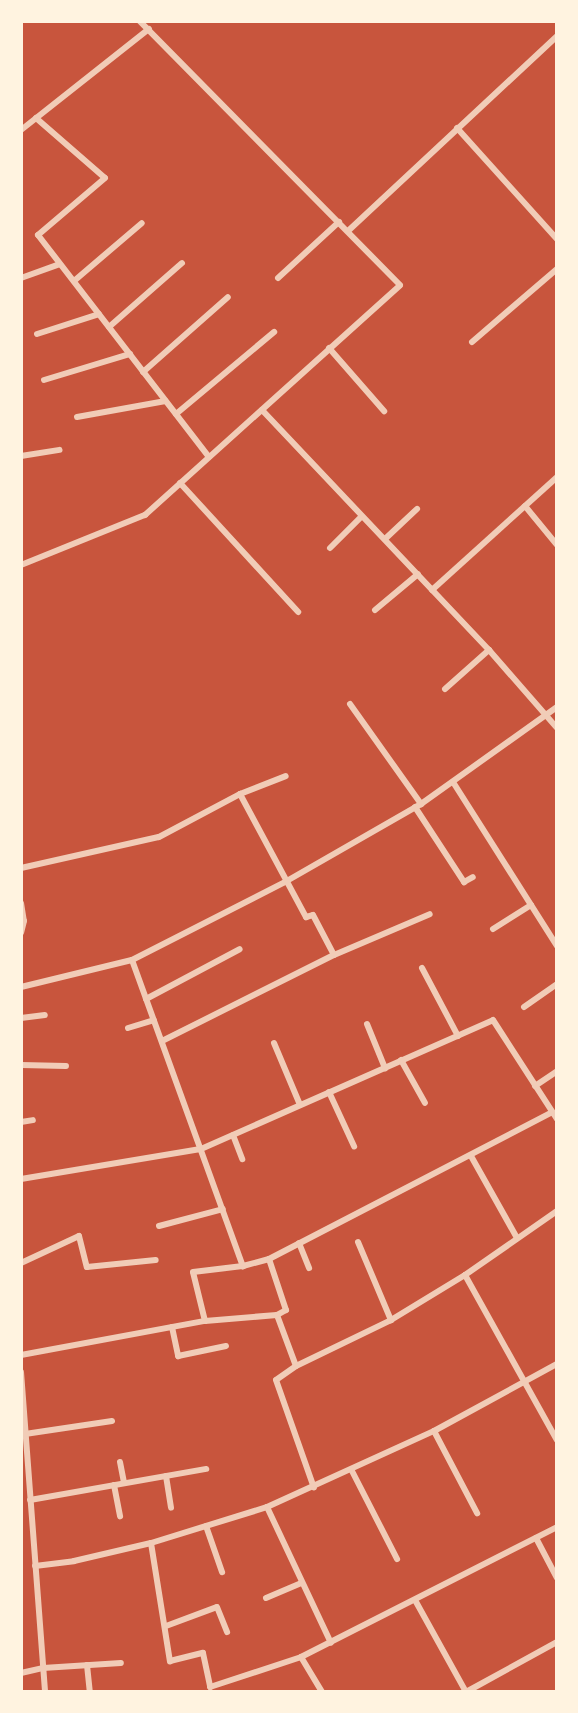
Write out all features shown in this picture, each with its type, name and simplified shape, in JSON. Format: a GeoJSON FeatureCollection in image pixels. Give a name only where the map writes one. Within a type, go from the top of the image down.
{"type":"FeatureCollection","features":[{"type":"Feature","properties":{"kind":"street"},"geometry":{"type":"LineString","coordinates":[[21,565],[145,515],[400,285],[141,21]]}},
{"type":"Feature","properties":{"kind":"street"},"geometry":{"type":"LineString","coordinates":[[21,130],[149,30]]}},
{"type":"Feature","properties":{"kind":"street"},"geometry":{"type":"LineString","coordinates":[[348,231],[557,36]]}},
{"type":"Feature","properties":{"kind":"street"},"geometry":{"type":"LineString","coordinates":[[36,118],[106,178],[38,235],[209,457]]}},
{"type":"Feature","properties":{"kind":"street"},"geometry":{"type":"LineString","coordinates":[[457,128],[557,239]]}},
{"type":"Feature","properties":{"kind":"street"},"geometry":{"type":"LineString","coordinates":[[278,278],[339,222]]}},
{"type":"Feature","properties":{"kind":"street"},"geometry":{"type":"LineString","coordinates":[[74,281],[142,223]]}},
{"type":"Feature","properties":{"kind":"street"},"geometry":{"type":"LineString","coordinates":[[109,327],[182,263]]}},
{"type":"Feature","properties":{"kind":"street"},"geometry":{"type":"LineString","coordinates":[[21,278],[60,264]]}},
{"type":"Feature","properties":{"kind":"street"},"geometry":{"type":"LineString","coordinates":[[472,342],[557,269]]}},
{"type":"Feature","properties":{"kind":"street"},"geometry":{"type":"LineString","coordinates":[[143,372],[228,297]]}},
{"type":"Feature","properties":{"kind":"street"},"geometry":{"type":"LineString","coordinates":[[37,334],[99,314]]}},
{"type":"Feature","properties":{"kind":"street"},"geometry":{"type":"LineString","coordinates":[[176,414],[274,332]]}},
{"type":"Feature","properties":{"kind":"street"},"geometry":{"type":"LineString","coordinates":[[329,348],[384,411]]}},
{"type":"Feature","properties":{"kind":"street"},"geometry":{"type":"LineString","coordinates":[[44,380],[130,354]]}},
{"type":"Feature","properties":{"kind":"street"},"geometry":{"type":"LineString","coordinates":[[77,417],[166,401]]}},
{"type":"Feature","properties":{"kind":"street"},"geometry":{"type":"LineString","coordinates":[[262,410],[360,517],[385,539],[489,650],[557,728]]}},
{"type":"Feature","properties":{"kind":"street"},"geometry":{"type":"LineString","coordinates":[[21,456],[60,450]]}},
{"type":"Feature","properties":{"kind":"street"},"geometry":{"type":"LineString","coordinates":[[432,590],[557,477]]}},
{"type":"Feature","properties":{"kind":"street"},"geometry":{"type":"LineString","coordinates":[[180,483],[298,612]]}},
{"type":"Feature","properties":{"kind":"street"},"geometry":{"type":"LineString","coordinates":[[525,506],[557,545]]}},
{"type":"Feature","properties":{"kind":"street"},"geometry":{"type":"LineString","coordinates":[[385,539],[417,509]]}},
{"type":"Feature","properties":{"kind":"street"},"geometry":{"type":"LineString","coordinates":[[330,548],[360,517]]}},
{"type":"Feature","properties":{"kind":"street"},"geometry":{"type":"LineString","coordinates":[[375,610],[418,574]]}},
{"type":"Feature","properties":{"kind":"street"},"geometry":{"type":"LineString","coordinates":[[445,689],[489,650]]}},
{"type":"Feature","properties":{"kind":"street"},"geometry":{"type":"LineString","coordinates":[[351,704],[464,882],[473,877]]}},
{"type":"Feature","properties":{"kind":"street"},"geometry":{"type":"LineString","coordinates":[[21,987],[132,960],[285,882],[418,806],[557,707]]}},
{"type":"Feature","properties":{"kind":"street"},"geometry":{"type":"LineString","coordinates":[[21,868],[159,837],[240,794],[286,776]]}},
{"type":"Feature","properties":{"kind":"street"},"geometry":{"type":"LineString","coordinates":[[453,782],[557,946]]}},
{"type":"Feature","properties":{"kind":"street"},"geometry":{"type":"LineString","coordinates":[[240,794],[285,882],[306,917],[313,915],[334,955]]}},
{"type":"Feature","properties":{"kind":"street"},"geometry":{"type":"LineString","coordinates":[[21,903],[24,921],[21,933]]}},
{"type":"Feature","properties":{"kind":"street"},"geometry":{"type":"LineString","coordinates":[[492,929],[531,905]]}},
{"type":"Feature","properties":{"kind":"street"},"geometry":{"type":"LineString","coordinates":[[162,1041],[334,955],[430,914]]}},
{"type":"Feature","properties":{"kind":"street"},"geometry":{"type":"LineString","coordinates":[[146,999],[240,949]]}},
{"type":"Feature","properties":{"kind":"street"},"geometry":{"type":"LineString","coordinates":[[132,960],[243,1266]]}},
{"type":"Feature","properties":{"kind":"street"},"geometry":{"type":"LineString","coordinates":[[422,968],[458,1036]]}},
{"type":"Feature","properties":{"kind":"street"},"geometry":{"type":"LineString","coordinates":[[524,1007],[557,984]]}},
{"type":"Feature","properties":{"kind":"street"},"geometry":{"type":"LineString","coordinates":[[21,1018],[45,1015]]}},
{"type":"Feature","properties":{"kind":"street"},"geometry":{"type":"LineString","coordinates":[[128,1028],[154,1020]]}},
{"type":"Feature","properties":{"kind":"street"},"geometry":{"type":"LineString","coordinates":[[21,1179],[201,1149],[493,1020],[557,1119]]}},
{"type":"Feature","properties":{"kind":"street"},"geometry":{"type":"LineString","coordinates":[[367,1024],[385,1068]]}},
{"type":"Feature","properties":{"kind":"street"},"geometry":{"type":"LineString","coordinates":[[274,1044],[300,1105]]}},
{"type":"Feature","properties":{"kind":"street"},"geometry":{"type":"LineString","coordinates":[[401,1060],[425,1103]]}},
{"type":"Feature","properties":{"kind":"street"},"geometry":{"type":"LineString","coordinates":[[21,1065],[66,1066]]}},
{"type":"Feature","properties":{"kind":"street"},"geometry":{"type":"LineString","coordinates":[[535,1086],[557,1071]]}},
{"type":"Feature","properties":{"kind":"street"},"geometry":{"type":"LineString","coordinates":[[328,1093],[354,1146]]}},
{"type":"Feature","properties":{"kind":"street"},"geometry":{"type":"LineString","coordinates":[[205,1321],[193,1272],[243,1266],[269,1259],[552,1112]]}},
{"type":"Feature","properties":{"kind":"street"},"geometry":{"type":"LineString","coordinates":[[21,1122],[33,1120]]}},
{"type":"Feature","properties":{"kind":"street"},"geometry":{"type":"LineString","coordinates":[[233,1135],[243,1159]]}},
{"type":"Feature","properties":{"kind":"street"},"geometry":{"type":"LineString","coordinates":[[471,1156],[517,1238]]}},
{"type":"Feature","properties":{"kind":"street"},"geometry":{"type":"LineString","coordinates":[[159,1226],[223,1209]]}},
{"type":"Feature","properties":{"kind":"street"},"geometry":{"type":"LineString","coordinates":[[314,1488],[276,1380],[296,1366],[391,1320],[465,1275],[557,1211]]}},
{"type":"Feature","properties":{"kind":"street"},"geometry":{"type":"LineString","coordinates":[[21,1263],[79,1236],[87,1267],[156,1260]]}},
{"type":"Feature","properties":{"kind":"street"},"geometry":{"type":"LineString","coordinates":[[358,1242],[391,1320]]}},
{"type":"Feature","properties":{"kind":"street"},"geometry":{"type":"LineString","coordinates":[[299,1243],[309,1268]]}},
{"type":"Feature","properties":{"kind":"street"},"geometry":{"type":"LineString","coordinates":[[21,1355],[205,1321],[277,1315],[286,1310],[269,1259]]}},
{"type":"Feature","properties":{"kind":"street"},"geometry":{"type":"LineString","coordinates":[[465,1275],[557,1440]]}},
{"type":"Feature","properties":{"kind":"street"},"geometry":{"type":"LineString","coordinates":[[277,1315],[296,1366]]}},
{"type":"Feature","properties":{"kind":"street"},"geometry":{"type":"LineString","coordinates":[[172,1327],[178,1356],[226,1346]]}},
{"type":"Feature","properties":{"kind":"street"},"geometry":{"type":"LineString","coordinates":[[35,1566],[74,1561],[151,1543],[267,1507],[352,1471],[434,1431],[557,1364]]}},
{"type":"Feature","properties":{"kind":"street"},"geometry":{"type":"LineString","coordinates":[[21,1372],[45,1692]]}},
{"type":"Feature","properties":{"kind":"street"},"geometry":{"type":"LineString","coordinates":[[26,1434],[112,1421]]}},
{"type":"Feature","properties":{"kind":"street"},"geometry":{"type":"LineString","coordinates":[[434,1431],[477,1513]]}},
{"type":"Feature","properties":{"kind":"street"},"geometry":{"type":"LineString","coordinates":[[120,1462],[124,1483]]}},
{"type":"Feature","properties":{"kind":"street"},"geometry":{"type":"LineString","coordinates":[[30,1500],[206,1469]]}},
{"type":"Feature","properties":{"kind":"street"},"geometry":{"type":"LineString","coordinates":[[352,1471],[397,1559]]}},
{"type":"Feature","properties":{"kind":"street"},"geometry":{"type":"LineString","coordinates":[[166,1476],[171,1508]]}},
{"type":"Feature","properties":{"kind":"street"},"geometry":{"type":"LineString","coordinates":[[114,1485],[120,1516]]}},
{"type":"Feature","properties":{"kind":"street"},"geometry":{"type":"LineString","coordinates":[[267,1507],[331,1643]]}},
{"type":"Feature","properties":{"kind":"street"},"geometry":{"type":"LineString","coordinates":[[206,1526],[222,1572]]}},
{"type":"Feature","properties":{"kind":"street"},"geometry":{"type":"LineString","coordinates":[[151,1543],[170,1661],[203,1653],[210,1687],[301,1657],[557,1527]]}},
{"type":"Feature","properties":{"kind":"street"},"geometry":{"type":"LineString","coordinates":[[536,1538],[557,1578]]}},
{"type":"Feature","properties":{"kind":"street"},"geometry":{"type":"LineString","coordinates":[[266,1598],[302,1583]]}},
{"type":"Feature","properties":{"kind":"street"},"geometry":{"type":"LineString","coordinates":[[415,1600],[466,1692],[557,1642]]}},
{"type":"Feature","properties":{"kind":"street"},"geometry":{"type":"LineString","coordinates":[[166,1626],[218,1607],[228,1632]]}},
{"type":"Feature","properties":{"kind":"street"},"geometry":{"type":"LineString","coordinates":[[301,1657],[321,1692]]}},
{"type":"Feature","properties":{"kind":"street"},"geometry":{"type":"LineString","coordinates":[[21,1673],[43,1668],[121,1663]]}},
{"type":"Feature","properties":{"kind":"street"},"geometry":{"type":"LineString","coordinates":[[88,1665],[90,1692]]}}]}
